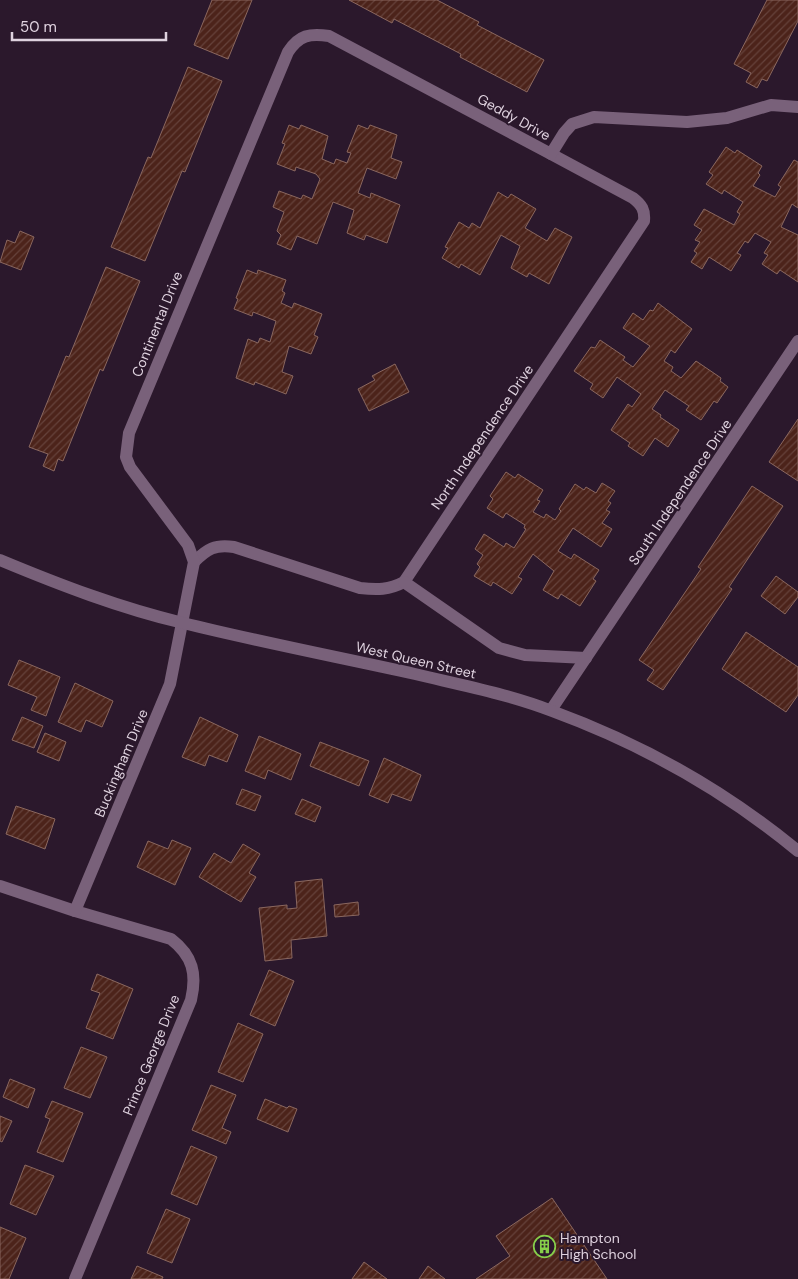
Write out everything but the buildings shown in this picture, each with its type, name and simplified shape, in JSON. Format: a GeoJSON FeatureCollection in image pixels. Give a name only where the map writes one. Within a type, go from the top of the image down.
{"type":"FeatureCollection","features":[{"type":"Feature","properties":{"kind":"street","name":"Geddy Drive"},"geometry":{"type":"LineString","coordinates":[[304,36],[315,34],[329,36],[551,154],[572,124],[594,117],[687,122],[727,118],[766,105],[798,107]]}},
{"type":"Feature","properties":{"kind":"street","name":"Continental Drive"},"geometry":{"type":"LineString","coordinates":[[194,562],[188,545],[135,478],[126,457],[126,445],[129,433],[173,324],[284,60],[294,43],[304,36]]}},
{"type":"Feature","properties":{"kind":"street","name":"North Independence Drive"},"geometry":{"type":"LineString","coordinates":[[404,582],[644,221],[644,212],[640,204],[633,198],[551,154]]}},
{"type":"Feature","properties":{"kind":"street","name":"South Independence Drive"},"geometry":{"type":"LineString","coordinates":[[550,710],[798,342]]}},
{"type":"Feature","properties":{"kind":"street"},"geometry":{"type":"LineString","coordinates":[[183,623],[194,562],[205,551],[223,545],[234,546],[360,588],[380,590],[394,588],[404,582],[499,648],[525,655],[586,658]]}},
{"type":"Feature","properties":{"kind":"street","name":"West Queen Street"},"geometry":{"type":"LineString","coordinates":[[0,560],[65,586],[183,623],[453,683],[550,710],[603,731],[675,766],[756,817],[798,852]]}},
{"type":"Feature","properties":{"kind":"street","name":"Buckingham Drive"},"geometry":{"type":"LineString","coordinates":[[75,911],[170,684],[183,623]]}},
{"type":"Feature","properties":{"kind":"street","name":"Prince George Drive"},"geometry":{"type":"LineString","coordinates":[[0,886],[75,911],[171,939],[182,947],[190,958],[194,978],[191,1000],[75,1279]]}},
{"type":"Feature","properties":{"kind":"place","name":"Hampton High School"},"geometry":{"type":"Point","coordinates":[544,1246]}}]}
